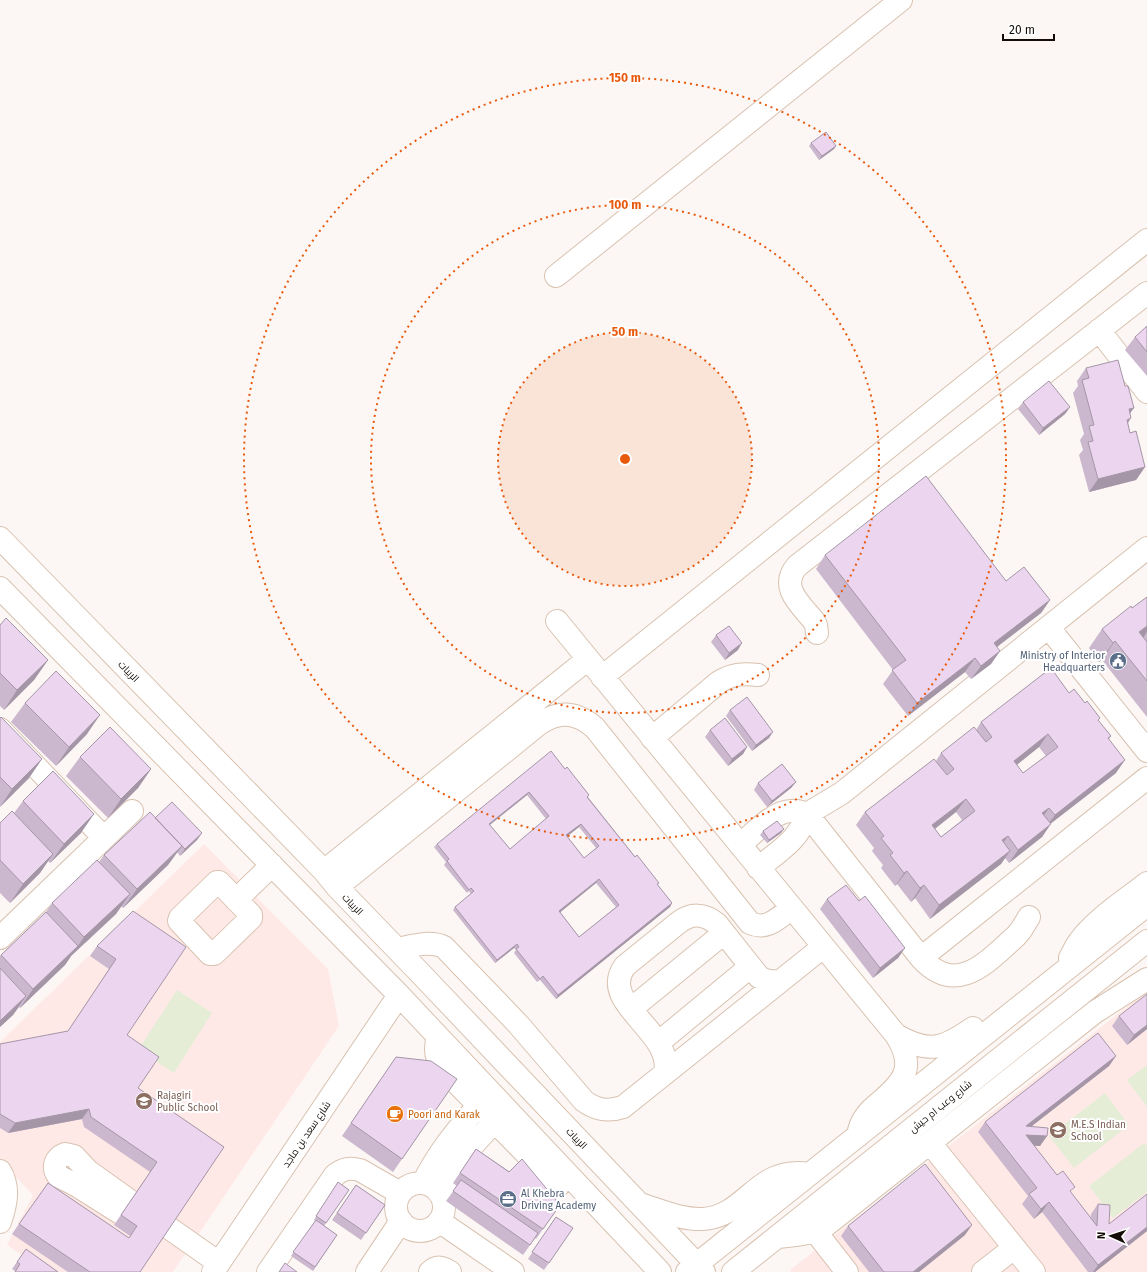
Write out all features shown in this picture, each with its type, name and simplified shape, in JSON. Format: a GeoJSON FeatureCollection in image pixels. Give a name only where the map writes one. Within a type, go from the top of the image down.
{"type":"FeatureCollection","features":[{"type":"Feature","properties":{"kind":"street"},"geometry":{"type":"LineString","coordinates":[[556,276],[901,0]]}},
{"type":"Feature","properties":{"kind":"street"},"geometry":{"type":"LineString","coordinates":[[602,677],[1147,240]]}},
{"type":"Feature","properties":{"kind":"street"},"geometry":{"type":"LineString","coordinates":[[817,633],[814,621],[794,597],[790,587],[790,576],[797,566],[1147,293]]}},
{"type":"Feature","properties":{"kind":"street"},"geometry":{"type":"LineString","coordinates":[[1099,330],[1147,392]]}},
{"type":"Feature","properties":{"kind":"street","name":"الربيات"},"geometry":{"type":"LineString","coordinates":[[0,538],[330,879],[639,1203],[696,1269]]}},
{"type":"Feature","properties":{"kind":"street"},"geometry":{"type":"LineString","coordinates":[[758,868],[793,840],[802,828],[807,814],[842,793],[1147,548]]}},
{"type":"Feature","properties":{"kind":"street"},"geometry":{"type":"LineString","coordinates":[[2,594],[272,865],[399,995],[660,1272]]}},
{"type":"Feature","properties":{"kind":"street"},"geometry":{"type":"LineString","coordinates":[[557,621],[896,1035],[904,1048],[906,1055],[906,1069],[904,1076],[896,1088],[871,1109],[860,1126],[858,1136]]}},
{"type":"Feature","properties":{"kind":"street"},"geometry":{"type":"LineString","coordinates":[[1049,628],[1147,751]]}},
{"type":"Feature","properties":{"kind":"street"},"geometry":{"type":"LineString","coordinates":[[330,879],[588,659]]}},
{"type":"Feature","properties":{"kind":"street"},"geometry":{"type":"LineString","coordinates":[[652,738],[719,682],[726,678],[742,674],[758,675]]}},
{"type":"Feature","properties":{"kind":"street"},"geometry":{"type":"LineString","coordinates":[[330,879],[539,724],[553,716],[570,715],[583,720],[595,728],[750,923],[756,925],[767,925],[792,908]]}},
{"type":"Feature","properties":{"kind":"street"},"geometry":{"type":"LineString","coordinates":[[0,729],[104,838]]}},
{"type":"Feature","properties":{"kind":"street"},"geometry":{"type":"LineString","coordinates":[[920,958],[1147,778]]}},
{"type":"Feature","properties":{"kind":"street"},"geometry":{"type":"LineString","coordinates":[[740,845],[768,821],[782,812],[790,810],[807,814],[920,958],[927,965],[944,974],[962,975],[980,968],[1016,936],[1030,916]]}},
{"type":"Feature","properties":{"kind":"street"},"geometry":{"type":"LineString","coordinates":[[3,930],[132,811]]}},
{"type":"Feature","properties":{"kind":"street"},"geometry":{"type":"LineString","coordinates":[[236,900],[272,865]]}},
{"type":"Feature","properties":{"kind":"street"},"geometry":{"type":"LineString","coordinates":[[1062,972],[1079,942],[1086,933],[1147,883]]}},
{"type":"Feature","properties":{"kind":"street"},"geometry":{"type":"LineString","coordinates":[[696,1269],[810,1174],[1147,905]]}},
{"type":"Feature","properties":{"kind":"street"},"geometry":{"type":"LineString","coordinates":[[665,1073],[666,1067],[664,1054],[658,1043],[621,996],[618,984],[621,972],[630,961],[684,918],[691,915],[698,915],[711,919],[759,977],[772,982],[780,981]]}},
{"type":"Feature","properties":{"kind":"street"},"geometry":{"type":"LineString","coordinates":[[631,1009],[724,933]]}},
{"type":"Feature","properties":{"kind":"street","name":"شارع وعب ام حيش"},"geometry":{"type":"LineString","coordinates":[[733,1272],[1147,941]]}},
{"type":"Feature","properties":{"kind":"street"},"geometry":{"type":"LineString","coordinates":[[397,949],[440,944],[449,950],[518,1024],[584,1101],[596,1108],[609,1110],[623,1107],[823,947]]}},
{"type":"Feature","properties":{"kind":"street"},"geometry":{"type":"LineString","coordinates":[[658,1043],[750,967]]}},
{"type":"Feature","properties":{"kind":"street"},"geometry":{"type":"LineString","coordinates":[[759,1272],[769,1243],[806,1234],[825,1226],[1095,1012],[1147,979]]}},
{"type":"Feature","properties":{"kind":"street","name":"شارع سعد بن ماجد"},"geometry":{"type":"LineString","coordinates":[[215,1269],[399,995]]}},
{"type":"Feature","properties":{"kind":"street"},"geometry":{"type":"LineString","coordinates":[[896,1035],[915,1045],[926,1047],[947,1044],[991,1016],[1012,1012]]}},
{"type":"Feature","properties":{"kind":"street"},"geometry":{"type":"LineString","coordinates":[[438,1037],[436,1050],[439,1064],[443,1070],[645,1272]]}},
{"type":"Feature","properties":{"kind":"street"},"geometry":{"type":"LineString","coordinates":[[958,1092],[972,1110]]}},
{"type":"Feature","properties":{"kind":"street"},"geometry":{"type":"LineString","coordinates":[[431,1188],[430,1169],[452,1135],[478,1106]]}},
{"type":"Feature","properties":{"kind":"street"},"geometry":{"type":"LineString","coordinates":[[431,1188],[494,1122]]}},
{"type":"Feature","properties":{"kind":"street"},"geometry":{"type":"LineString","coordinates":[[930,1143],[1034,1272]]}},
{"type":"Feature","properties":{"kind":"street"},"geometry":{"type":"LineString","coordinates":[[268,1272],[334,1174],[343,1169],[352,1168],[360,1170],[400,1193]]}},
{"type":"Feature","properties":{"kind":"street"},"geometry":{"type":"LineString","coordinates":[[0,1171],[6,1190],[6,1207],[0,1222]]}},
{"type":"Feature","properties":{"kind":"street"},"geometry":{"type":"LineString","coordinates":[[639,1203],[684,1218],[705,1219],[729,1211],[772,1178],[791,1172],[810,1174]]}},
{"type":"Feature","properties":{"kind":"street"},"geometry":{"type":"LineString","coordinates":[[410,1185],[431,1188],[442,1199],[443,1207],[439,1221],[427,1230],[420,1231],[406,1226],[397,1215],[396,1207],[400,1193],[404,1188],[410,1185]]}},
{"type":"Feature","properties":{"kind":"street"},"geometry":{"type":"LineString","coordinates":[[439,1221],[513,1272]]}},
{"type":"Feature","properties":{"kind":"street"},"geometry":{"type":"LineString","coordinates":[[367,1272],[406,1226]]}},
{"type":"Feature","properties":{"kind":"street"},"geometry":{"type":"LineString","coordinates":[[385,1272],[406,1226]]}},
{"type":"Feature","properties":{"kind":"street"},"geometry":{"type":"LineString","coordinates":[[815,1231],[847,1272]]}},
{"type":"Feature","properties":{"kind":"street"},"geometry":{"type":"LineString","coordinates":[[165,1234],[215,1269]]}},
{"type":"Feature","properties":{"kind":"street"},"geometry":{"type":"LineString","coordinates":[[983,1272],[1014,1248]]}},
{"type":"Feature","properties":{"kind":"street"},"geometry":{"type":"LineString","coordinates":[[430,1272],[439,1267],[450,1272]]}},
{"type":"Feature","properties":{"kind":"shaded area","name":"Rajagiri Public School"},"geometry":{"type":"Polygon","coordinates":[[[204,844],[328,969],[339,1026],[173,1272],[47,1272],[7,1245],[33,1195],[0,1160],[0,1042],[204,844]]]}},
{"type":"Feature","properties":{"kind":"shaded area","name":"M.E.S Indian School"},"geometry":{"type":"Polygon","coordinates":[[[1147,991],[1147,1272],[791,1272],[790,1270],[1147,991]]]}},
{"type":"Feature","properties":{"kind":"green space"},"geometry":{"type":"Polygon","coordinates":[[[177,990],[212,1013],[174,1073],[138,1050],[177,990]]]}},
{"type":"Feature","properties":{"kind":"green space"},"geometry":{"type":"Polygon","coordinates":[[[1147,1065],[1147,1107],[1127,1080],[1147,1065]]]}},
{"type":"Feature","properties":{"kind":"green space"},"geometry":{"type":"Polygon","coordinates":[[[1105,1093],[1129,1125],[1074,1168],[1049,1136],[1105,1093]]]}},
{"type":"Feature","properties":{"kind":"green space"},"geometry":{"type":"Polygon","coordinates":[[[1144,1143],[1147,1146],[1147,1192],[1113,1218],[1089,1186],[1144,1143]]]}},
{"type":"Feature","properties":{"kind":"building"},"geometry":{"type":"Polygon","coordinates":[[[826,132],[836,146],[822,156],[811,143],[826,132]]]}},
{"type":"Feature","properties":{"kind":"building"},"geometry":{"type":"Polygon","coordinates":[[[1147,326],[1147,352],[1135,337],[1147,326]]]}},
{"type":"Feature","properties":{"kind":"building"},"geometry":{"type":"Polygon","coordinates":[[[1118,360],[1125,386],[1128,386],[1134,408],[1129,409],[1131,418],[1127,420],[1130,433],[1136,431],[1145,467],[1098,479],[1088,442],[1093,441],[1089,426],[1094,425],[1082,380],[1089,378],[1086,368],[1118,360]]]}},
{"type":"Feature","properties":{"kind":"building"},"geometry":{"type":"Polygon","coordinates":[[[1049,381],[1070,407],[1043,428],[1023,402],[1049,381]]]}},
{"type":"Feature","properties":{"kind":"building"},"geometry":{"type":"Polygon","coordinates":[[[926,476],[1006,581],[1024,567],[1050,600],[994,643],[1000,651],[981,666],[975,658],[917,703],[892,670],[906,660],[825,555],[926,476]]]}},
{"type":"Feature","properties":{"kind":"building"},"geometry":{"type":"Polygon","coordinates":[[[1147,597],[1147,626],[1139,632],[1147,642],[1147,681],[1115,641],[1113,643],[1102,629],[1131,606],[1132,608],[1147,597]]]}},
{"type":"Feature","properties":{"kind":"building"},"geometry":{"type":"Polygon","coordinates":[[[6,618],[48,660],[17,690],[0,673],[0,625],[6,618]]]}},
{"type":"Feature","properties":{"kind":"building"},"geometry":{"type":"Polygon","coordinates":[[[729,626],[742,643],[729,653],[716,635],[729,626]]]}},
{"type":"Feature","properties":{"kind":"building"},"geometry":{"type":"Polygon","coordinates":[[[1051,668],[1069,693],[1074,689],[1085,703],[1087,701],[1100,718],[1098,720],[1111,736],[1108,738],[1125,760],[1055,815],[1049,808],[1042,813],[1051,824],[1018,850],[1008,836],[1002,840],[1010,851],[939,905],[924,885],[920,888],[907,871],[904,873],[890,855],[893,853],[881,838],[884,836],[865,812],[934,759],[947,775],[954,769],[941,753],[974,727],[986,742],[992,737],[981,722],[1051,668]],[[1048,734],[1014,761],[1023,773],[1058,747],[1048,734]],[[966,799],[932,825],[941,837],[975,811],[966,799]]]}},
{"type":"Feature","properties":{"kind":"building"},"geometry":{"type":"Polygon","coordinates":[[[56,671],[100,715],[69,747],[25,703],[56,671]]]}},
{"type":"Feature","properties":{"kind":"building"},"geometry":{"type":"Polygon","coordinates":[[[747,697],[773,732],[756,745],[730,710],[747,697]]]}},
{"type":"Feature","properties":{"kind":"building"},"geometry":{"type":"Polygon","coordinates":[[[1,717],[42,759],[12,789],[0,777],[1,717]]]}},
{"type":"Feature","properties":{"kind":"building"},"geometry":{"type":"Polygon","coordinates":[[[725,718],[747,747],[732,759],[710,730],[725,718]]]}},
{"type":"Feature","properties":{"kind":"building"},"geometry":{"type":"Polygon","coordinates":[[[110,727],[151,769],[121,799],[80,757],[110,727]]]}},
{"type":"Feature","properties":{"kind":"building"},"geometry":{"type":"Polygon","coordinates":[[[551,751],[565,769],[567,767],[589,795],[587,797],[635,857],[637,855],[659,883],[657,884],[672,903],[558,995],[543,976],[540,979],[516,949],[519,947],[517,944],[497,960],[455,907],[474,891],[471,888],[469,890],[447,861],[449,859],[437,844],[551,751]],[[529,792],[489,824],[510,849],[549,816],[529,792]],[[581,824],[566,835],[584,858],[599,846],[581,824]],[[599,879],[559,911],[579,937],[619,905],[599,879]]]}},
{"type":"Feature","properties":{"kind":"building"},"geometry":{"type":"Polygon","coordinates":[[[782,764],[796,782],[772,801],[758,783],[782,764]]]}},
{"type":"Feature","properties":{"kind":"building"},"geometry":{"type":"Polygon","coordinates":[[[53,771],[94,814],[64,844],[23,801],[53,771]]]}},
{"type":"Feature","properties":{"kind":"building"},"geometry":{"type":"Polygon","coordinates":[[[172,802],[202,833],[185,849],[155,818],[172,802]]]}},
{"type":"Feature","properties":{"kind":"building"},"geometry":{"type":"Polygon","coordinates":[[[12,811],[53,854],[23,884],[0,860],[0,823],[12,811]]]}},
{"type":"Feature","properties":{"kind":"building"},"geometry":{"type":"Polygon","coordinates":[[[150,812],[182,846],[137,889],[104,855],[150,812]]]}},
{"type":"Feature","properties":{"kind":"building"},"geometry":{"type":"Polygon","coordinates":[[[777,821],[784,829],[769,840],[763,831],[777,821]]]}},
{"type":"Feature","properties":{"kind":"building"},"geometry":{"type":"Polygon","coordinates":[[[97,860],[130,894],[84,937],[52,903],[97,860]]]}},
{"type":"Feature","properties":{"kind":"building"},"geometry":{"type":"Polygon","coordinates":[[[846,885],[859,901],[865,896],[905,948],[880,968],[827,899],[846,885]]]}},
{"type":"Feature","properties":{"kind":"building"},"geometry":{"type":"Polygon","coordinates":[[[133,911],[186,947],[127,1035],[159,1057],[138,1088],[224,1147],[140,1272],[90,1272],[19,1224],[48,1183],[129,1238],[137,1226],[121,1215],[157,1162],[91,1117],[89,1109],[15,1123],[0,1114],[0,1044],[68,1031],[116,959],[97,946],[133,911]]]}},
{"type":"Feature","properties":{"kind":"building"},"geometry":{"type":"Polygon","coordinates":[[[46,912],[78,946],[33,989],[1,955],[46,912]]]}},
{"type":"Feature","properties":{"kind":"building"},"geometry":{"type":"Polygon","coordinates":[[[0,968],[26,996],[0,1021],[0,968]]]}},
{"type":"Feature","properties":{"kind":"building"},"geometry":{"type":"Polygon","coordinates":[[[1147,994],[1147,1025],[1134,1035],[1119,1016],[1147,994]]]}},
{"type":"Feature","properties":{"kind":"building"},"geometry":{"type":"Polygon","coordinates":[[[1098,1033],[1116,1056],[1026,1126],[1048,1128],[1047,1136],[1026,1135],[1057,1175],[1063,1171],[1075,1187],[1070,1191],[1097,1226],[1098,1204],[1110,1205],[1109,1224],[1147,1194],[1147,1227],[1098,1265],[1049,1202],[1041,1209],[1029,1194],[1037,1188],[985,1122],[1098,1033]]]}},
{"type":"Feature","properties":{"kind":"building","name":"Poori and Karak"},"geometry":{"type":"Polygon","coordinates":[[[396,1057],[431,1061],[457,1079],[402,1159],[351,1123],[396,1057]]]}},
{"type":"Feature","properties":{"kind":"building","name":"Al Khebra Driving Academy"},"geometry":{"type":"Polygon","coordinates":[[[476,1149],[509,1172],[522,1159],[560,1205],[543,1229],[460,1173],[476,1149]]]}},
{"type":"Feature","properties":{"kind":"building"},"geometry":{"type":"Polygon","coordinates":[[[925,1164],[972,1225],[913,1272],[884,1272],[848,1226],[925,1164]]]}},
{"type":"Feature","properties":{"kind":"building"},"geometry":{"type":"Polygon","coordinates":[[[461,1180],[538,1233],[530,1245],[453,1191],[461,1180]]]}},
{"type":"Feature","properties":{"kind":"building"},"geometry":{"type":"Polygon","coordinates":[[[338,1182],[349,1190],[326,1223],[316,1216],[338,1182]]]}},
{"type":"Feature","properties":{"kind":"building"},"geometry":{"type":"Polygon","coordinates":[[[356,1185],[385,1205],[366,1233],[337,1213],[356,1185]]]}},
{"type":"Feature","properties":{"kind":"building"},"geometry":{"type":"Polygon","coordinates":[[[556,1217],[573,1228],[549,1263],[532,1252],[556,1217]]]}},
{"type":"Feature","properties":{"kind":"building"},"geometry":{"type":"Polygon","coordinates":[[[316,1220],[337,1235],[315,1267],[293,1252],[316,1220]]]}},
{"type":"Feature","properties":{"kind":"building"},"geometry":{"type":"Polygon","coordinates":[[[26,1249],[58,1272],[15,1272],[20,1264],[17,1262],[26,1249]]]}},
{"type":"Feature","properties":{"kind":"building"},"geometry":{"type":"Polygon","coordinates":[[[285,1263],[297,1272],[279,1272],[285,1263]]]}},
{"type":"Feature","properties":{"kind":"place","name":"Ministry of Interior Headquarters"},"geometry":{"type":"Point","coordinates":[1118,661]}},
{"type":"Feature","properties":{"kind":"place","name":"Rajagiri Public School"},"geometry":{"type":"Point","coordinates":[144,1101]}},
{"type":"Feature","properties":{"kind":"place","name":"Poori and Karak"},"geometry":{"type":"Point","coordinates":[395,1114]}},
{"type":"Feature","properties":{"kind":"place","name":"M.E.S Indian School"},"geometry":{"type":"Point","coordinates":[1058,1130]}},
{"type":"Feature","properties":{"kind":"place","name":"Al Khebra Driving Academy"},"geometry":{"type":"Point","coordinates":[508,1199]}}]}
